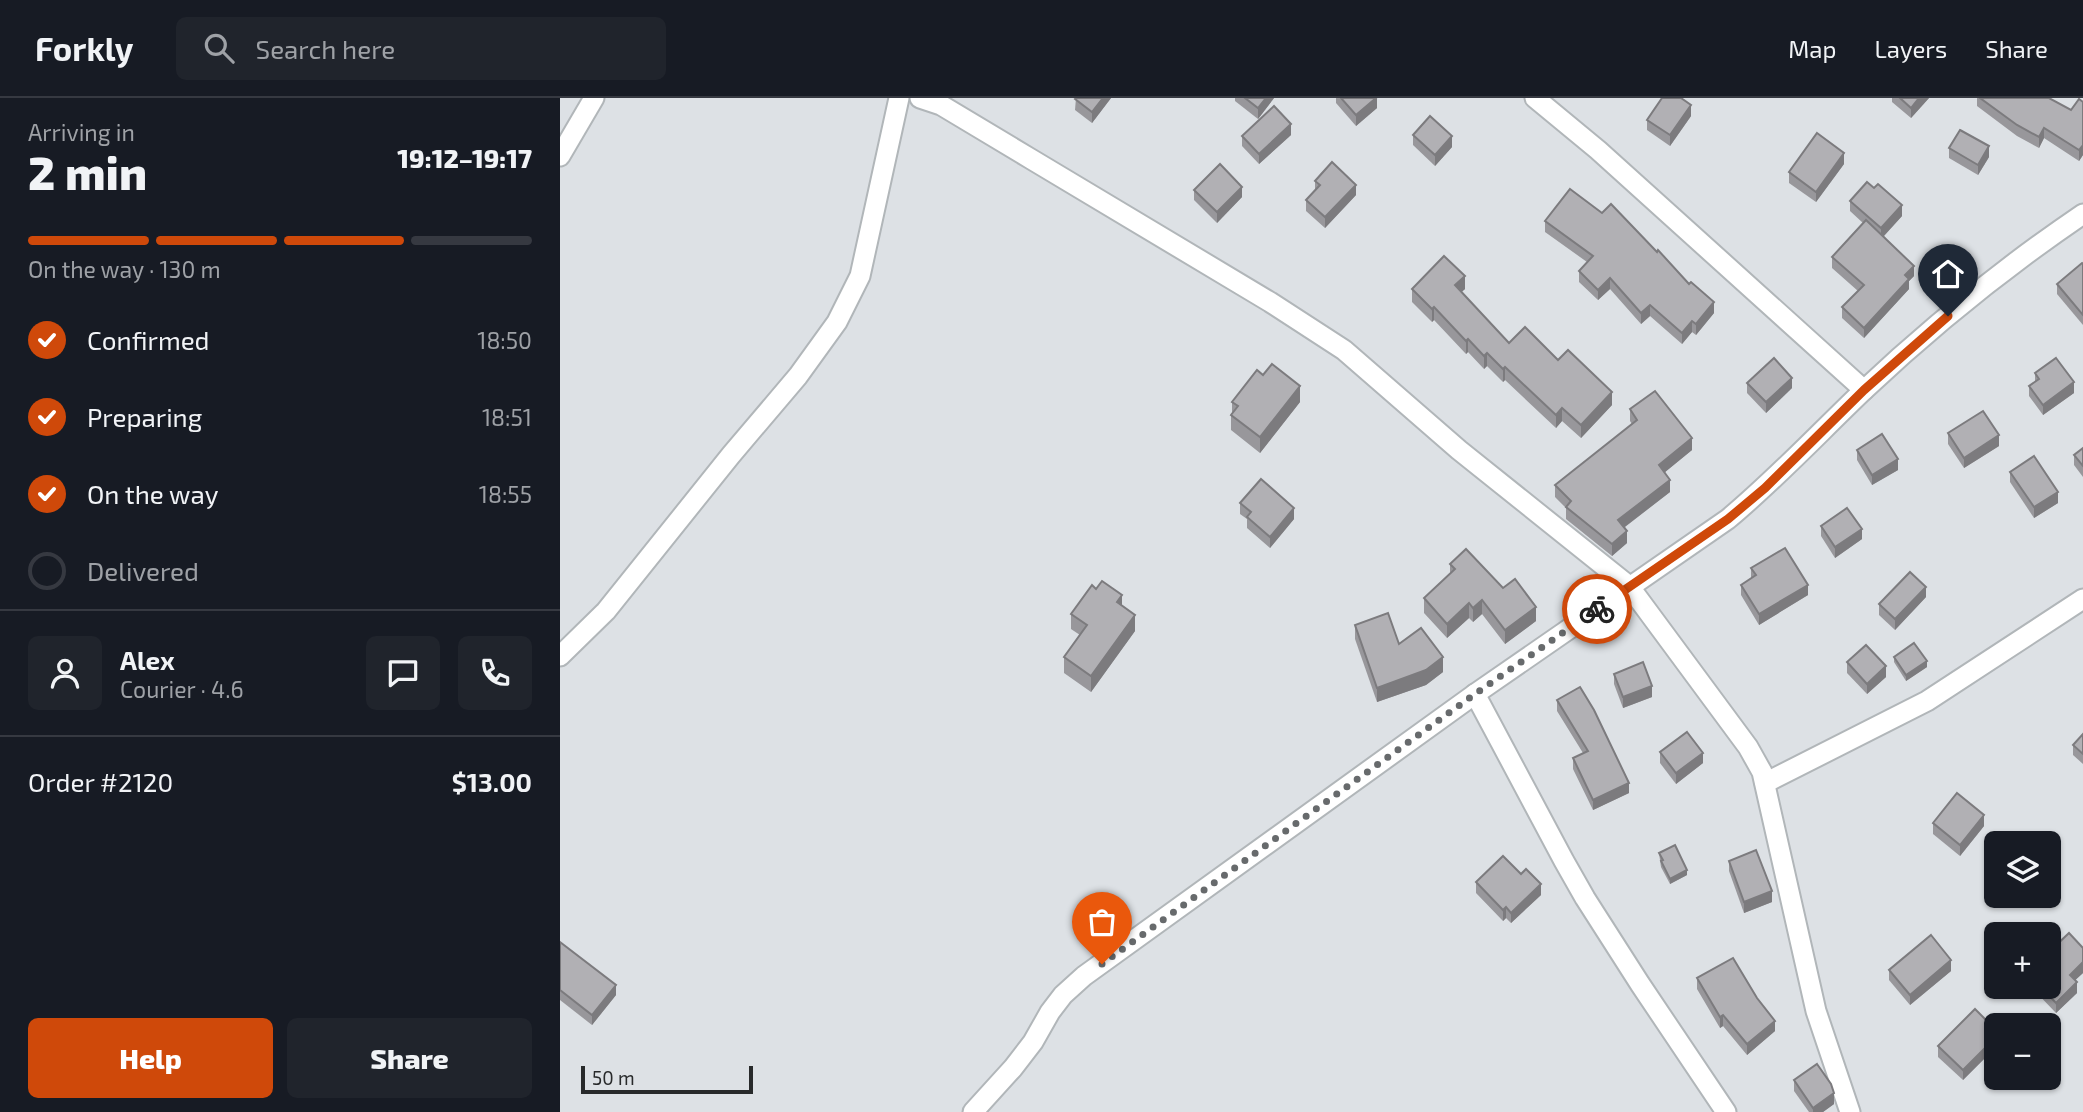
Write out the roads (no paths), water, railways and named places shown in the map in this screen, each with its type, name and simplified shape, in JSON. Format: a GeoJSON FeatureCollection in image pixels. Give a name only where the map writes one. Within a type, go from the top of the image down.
{"type":"FeatureCollection","features":[{"type":"Feature","properties":{"kind":"street"},"geometry":{"type":"LineString","coordinates":[[560,156],[594,98]]}},
{"type":"Feature","properties":{"kind":"street"},"geometry":{"type":"LineString","coordinates":[[560,656],[606,611],[798,376],[837,322],[860,276],[899,98]]}},
{"type":"Feature","properties":{"kind":"street"},"geometry":{"type":"LineString","coordinates":[[920,98],[942,102],[1344,350],[1459,450],[1629,586],[1748,747],[1762,772],[1816,1011],[1850,1112]]}},
{"type":"Feature","properties":{"kind":"street"},"geometry":{"type":"LineString","coordinates":[[1535,98],[1598,150],[1864,390]]}},
{"type":"Feature","properties":{"kind":"street"},"geometry":{"type":"LineString","coordinates":[[972,1112],[1013,1068],[1063,995],[1084,976],[1475,694],[1728,519],[1765,488],[1864,390],[1994,277],[2083,214]]}},
{"type":"Feature","properties":{"kind":"street"},"geometry":{"type":"LineString","coordinates":[[1765,783],[1927,701],[2083,599]]}},
{"type":"Feature","properties":{"kind":"street"},"geometry":{"type":"LineString","coordinates":[[1475,694],[1580,889],[1726,1112]]}}]}
